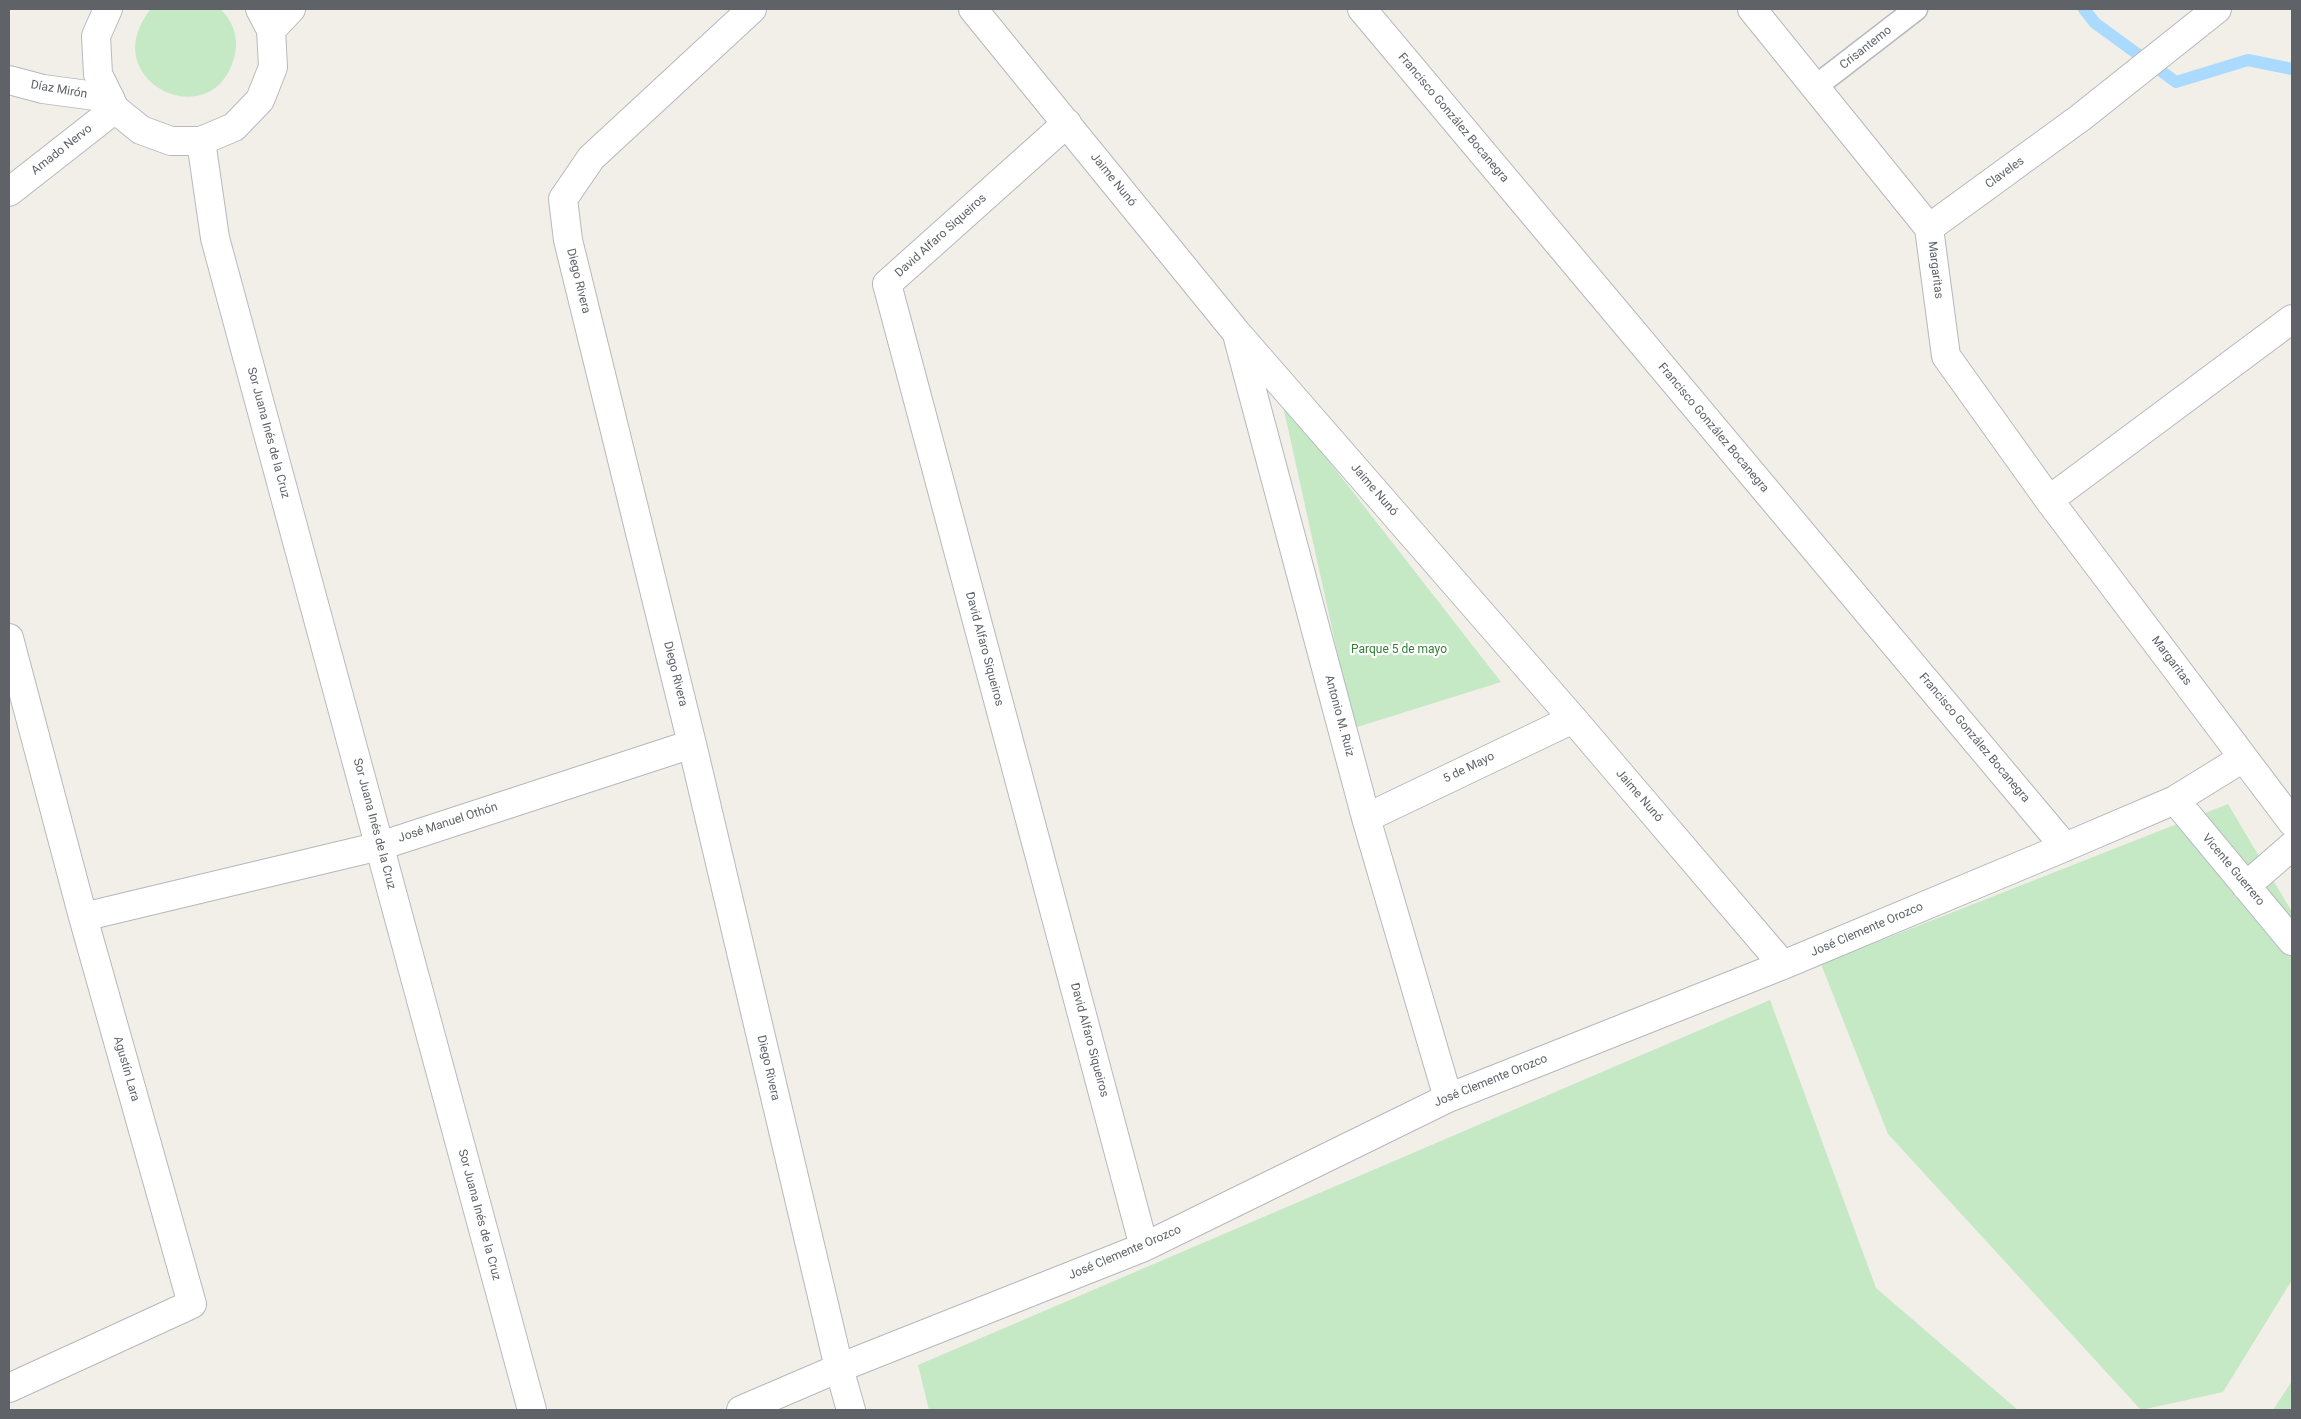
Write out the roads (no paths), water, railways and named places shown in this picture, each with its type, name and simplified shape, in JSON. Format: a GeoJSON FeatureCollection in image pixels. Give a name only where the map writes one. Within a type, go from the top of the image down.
{"type":"FeatureCollection","features":[{"type":"Feature","properties":{"kind":"street"},"geometry":{"type":"LineString","coordinates":[[108,9],[96,36],[98,74],[112,104],[141,130],[171,141],[201,141],[234,127],[260,100],[273,67],[265,20],[291,9]]}},
{"type":"Feature","properties":{"kind":"street","name":"Diego Rivera"},"geometry":{"type":"LineString","coordinates":[[752,9],[591,158],[564,199],[568,240],[692,744],[839,1368],[851,1410]]}},
{"type":"Feature","properties":{"kind":"street","name":"Jaime Nunó"},"geometry":{"type":"LineString","coordinates":[[973,9],[1236,332],[1573,719],[1783,965]]}},
{"type":"Feature","properties":{"kind":"street","name":"Francisco González Bocanegra"},"geometry":{"type":"LineString","coordinates":[[1362,9],[2066,847]]}},
{"type":"Feature","properties":{"kind":"street","name":"Margaritas"},"geometry":{"type":"LineString","coordinates":[[1752,9],[1929,228],[1946,356],[2049,500],[2292,822]]}},
{"type":"Feature","properties":{"kind":"street","name":"Claveles"},"geometry":{"type":"LineString","coordinates":[[1929,228],[2080,118],[2217,9]]}},
{"type":"Feature","properties":{"kind":"street","name":"Díaz Mirón"},"geometry":{"type":"LineString","coordinates":[[9,80],[112,104]]}},
{"type":"Feature","properties":{"kind":"street","name":"Amado Nervo"},"geometry":{"type":"LineString","coordinates":[[9,192],[112,104]]}},
{"type":"Feature","properties":{"kind":"street","name":"David Alfaro Siqueiros"},"geometry":{"type":"LineString","coordinates":[[1067,123],[887,284],[1144,1247]]}},
{"type":"Feature","properties":{"kind":"street","name":"Sor Juana Inés de la Cruz"},"geometry":{"type":"LineString","coordinates":[[201,141],[215,238],[532,1410]]}},
{"type":"Feature","properties":{"kind":"street"},"geometry":{"type":"LineString","coordinates":[[2049,500],[2292,320]]}},
{"type":"Feature","properties":{"kind":"street","name":"Antonio M. Ruiz"},"geometry":{"type":"LineString","coordinates":[[1236,332],[1366,818],[1448,1098]]}},
{"type":"Feature","properties":{"kind":"street","name":"Agustín Lara"},"geometry":{"type":"LineString","coordinates":[[9,638],[83,917],[192,1304],[9,1388]]}},
{"type":"Feature","properties":{"kind":"street","name":"5 de Mayo"},"geometry":{"type":"LineString","coordinates":[[1366,818],[1573,719]]}},
{"type":"Feature","properties":{"kind":"street","name":"José Manuel Othón"},"geometry":{"type":"LineString","coordinates":[[83,917],[380,846],[692,744]]}},
{"type":"Feature","properties":{"kind":"street","name":"José Clemente Orozco"},"geometry":{"type":"LineString","coordinates":[[741,1410],[839,1368],[1144,1247],[1448,1098],[1783,965],[2175,800],[2244,758]]}},
{"type":"Feature","properties":{"kind":"street","name":"Vicente Guerrero"},"geometry":{"type":"LineString","coordinates":[[2175,800],[2292,941]]}},
{"type":"Feature","properties":{"kind":"street"},"geometry":{"type":"LineString","coordinates":[[2246,886],[2292,846]]}},
{"type":"Feature","properties":{"kind":"lane","name":"Crisantemo"},"geometry":{"type":"LineString","coordinates":[[1815,87],[1916,9]]}},
{"type":"Feature","properties":{"kind":"waterway"},"geometry":{"type":"LineString","coordinates":[[2084,9],[2095,23],[2176,82],[2248,60],[2292,69]]}},
{"type":"Feature","properties":{"kind":"park label","name":"Parque 5 de mayo"},"geometry":{"type":"Point","coordinates":[1399,650]}}]}
